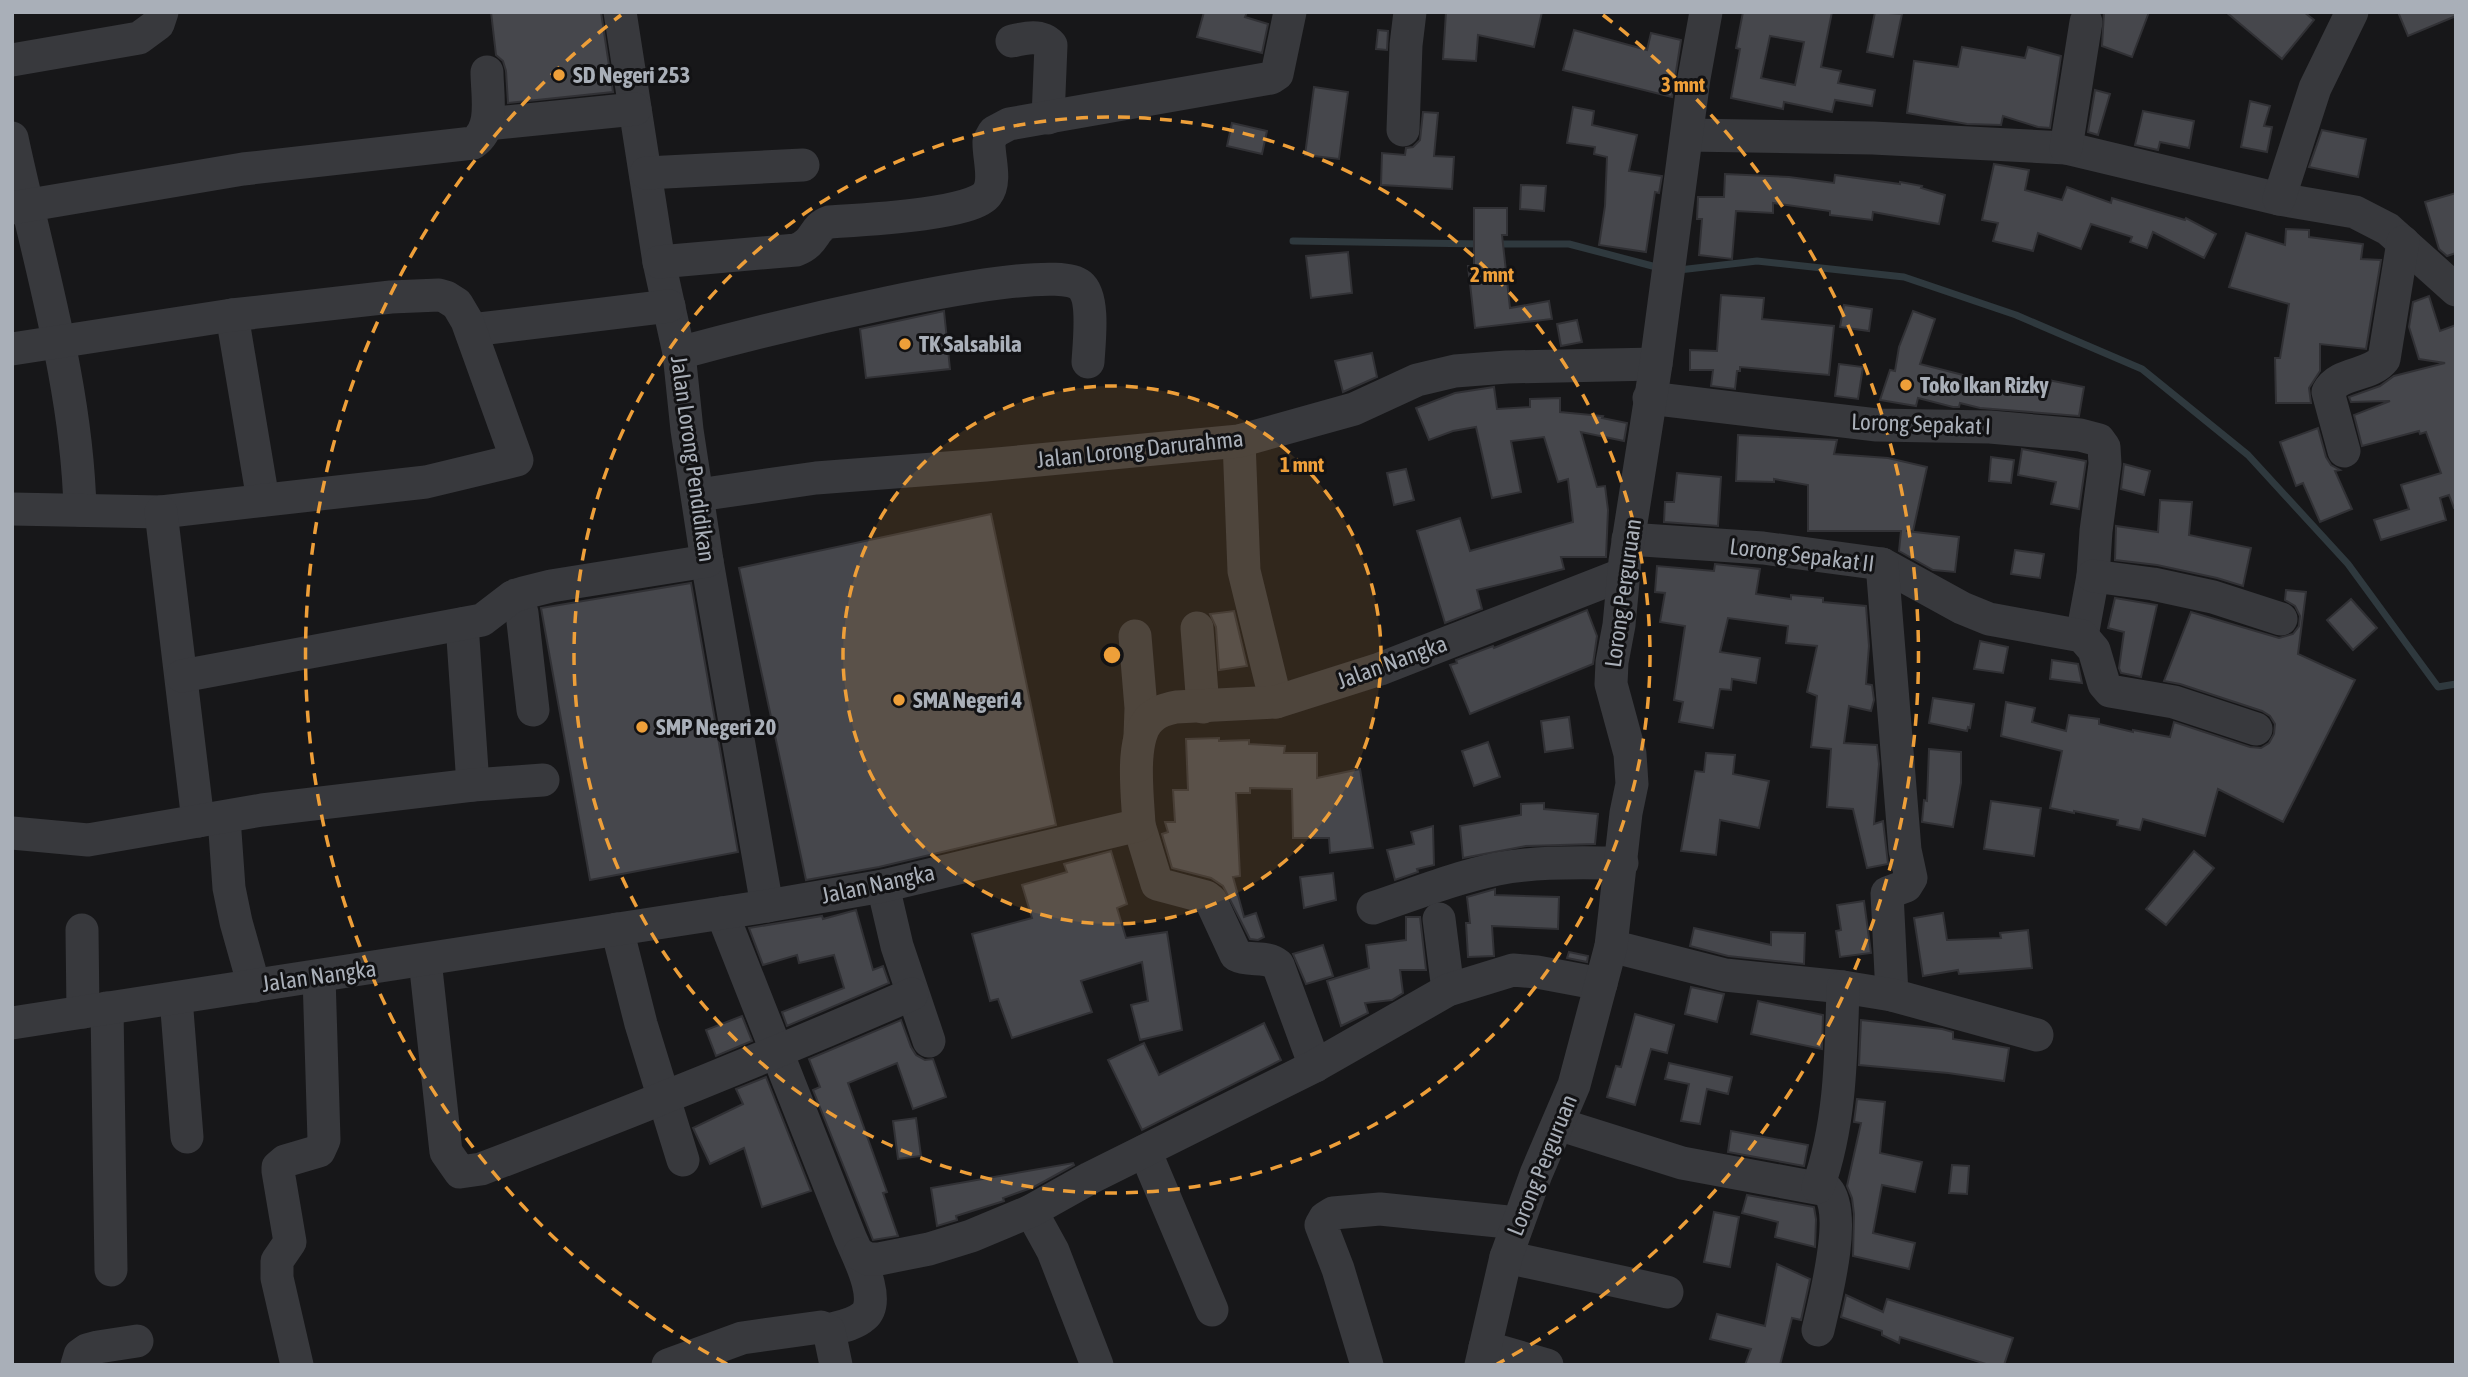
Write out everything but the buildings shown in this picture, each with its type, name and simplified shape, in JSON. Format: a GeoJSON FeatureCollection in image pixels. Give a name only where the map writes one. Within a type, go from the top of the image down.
{"type":"FeatureCollection","features":[{"type":"Feature","properties":{"kind":"street"},"geometry":{"type":"LineString","coordinates":[[12,60],[139,38],[158,24],[162,12]]}},
{"type":"Feature","properties":{"kind":"street","name":"Jalan Lorong Pendidikan"},"geometry":{"type":"LineString","coordinates":[[620,12],[659,262],[679,353],[687,430],[707,561],[767,906]]}},
{"type":"Feature","properties":{"kind":"street"},"geometry":{"type":"LineString","coordinates":[[659,262],[796,250],[810,243],[821,225],[829,222],[967,206],[988,193],[991,184],[989,141],[994,132],[1009,124],[1271,78],[1277,74],[1290,12]]}},
{"type":"Feature","properties":{"kind":"street"},"geometry":{"type":"LineString","coordinates":[[1404,130],[1406,45],[1410,12]]}},
{"type":"Feature","properties":{"kind":"street","name":"Lorong Perguruan"},"geometry":{"type":"LineString","coordinates":[[1483,1356],[1506,1257],[1517,1223],[1574,1085],[1611,946],[1632,768],[1611,684],[1628,539],[1656,364],[1694,78],[1706,12]]}},
{"type":"Feature","properties":{"kind":"street"},"geometry":{"type":"LineString","coordinates":[[2279,199],[2315,88],[2351,12]]}},
{"type":"Feature","properties":{"kind":"street"},"geometry":{"type":"LineString","coordinates":[[2066,148],[2086,22]]}},
{"type":"Feature","properties":{"kind":"street"},"geometry":{"type":"LineString","coordinates":[[1012,41],[1032,38],[1046,40],[1051,45],[1048,118]]}},
{"type":"Feature","properties":{"kind":"street"},"geometry":{"type":"LineString","coordinates":[[19,206],[243,169],[473,143],[485,133],[487,124],[487,72]]}},
{"type":"Feature","properties":{"kind":"street"},"geometry":{"type":"LineString","coordinates":[[487,124],[635,109]]}},
{"type":"Feature","properties":{"kind":"street"},"geometry":{"type":"LineString","coordinates":[[1687,135],[1885,138],[2066,148],[2279,199],[2354,212],[2388,229],[2456,290]]}},
{"type":"Feature","properties":{"kind":"street"},"geometry":{"type":"LineString","coordinates":[[12,138],[19,206],[58,341],[79,469],[80,510]]}},
{"type":"Feature","properties":{"kind":"street"},"geometry":{"type":"LineString","coordinates":[[646,173],[803,165]]}},
{"type":"Feature","properties":{"kind":"street"},"geometry":{"type":"LineString","coordinates":[[2344,451],[2328,392],[2337,382],[2372,370],[2384,359],[2403,242]]}},
{"type":"Feature","properties":{"kind":"street"},"geometry":{"type":"LineString","coordinates":[[679,353],[800,321],[932,294],[1063,278],[1079,284],[1087,297],[1088,362]]}},
{"type":"Feature","properties":{"kind":"street"},"geometry":{"type":"LineString","coordinates":[[12,349],[232,316],[391,296],[439,295],[457,304],[471,330],[517,460],[426,482],[161,512],[12,509]]}},
{"type":"Feature","properties":{"kind":"street"},"geometry":{"type":"LineString","coordinates":[[471,330],[669,306]]}},
{"type":"Feature","properties":{"kind":"street"},"geometry":{"type":"LineString","coordinates":[[232,316],[263,499]]}},
{"type":"Feature","properties":{"kind":"street","name":"Jalan Lorong Darurahma"},"geometry":{"type":"LineString","coordinates":[[698,495],[816,478],[1239,441],[1354,409],[1434,374],[1507,367],[1656,364]]}},
{"type":"Feature","properties":{"kind":"street","name":"Lorong Sepakat I"},"geometry":{"type":"LineString","coordinates":[[1649,398],[1877,425],[1990,427],[2093,437],[2102,443],[2105,459],[2093,576]]}},
{"type":"Feature","properties":{"kind":"street"},"geometry":{"type":"LineString","coordinates":[[1239,441],[1244,571],[1276,702]]}},
{"type":"Feature","properties":{"kind":"street"},"geometry":{"type":"LineString","coordinates":[[161,512],[182,676],[211,820],[254,986]]}},
{"type":"Feature","properties":{"kind":"street","name":"Lorong Sepakat II"},"geometry":{"type":"LineString","coordinates":[[1628,539],[1763,548],[1882,564],[1962,608],[1989,618],[2082,636]]}},
{"type":"Feature","properties":{"kind":"street"},"geometry":{"type":"LineString","coordinates":[[182,676],[482,620],[491,616],[516,595],[551,586],[707,561]]}},
{"type":"Feature","properties":{"kind":"street"},"geometry":{"type":"LineString","coordinates":[[1882,564],[1905,850],[1910,878],[1906,886],[1887,893],[1892,995]]}},
{"type":"Feature","properties":{"kind":"street","name":"Jalan Nangka"},"geometry":{"type":"LineString","coordinates":[[1140,736],[1150,718],[1162,710],[1276,702],[1381,669],[1624,574]]}},
{"type":"Feature","properties":{"kind":"street"},"geometry":{"type":"LineString","coordinates":[[2256,729],[2174,702],[2110,691],[2104,684],[2094,650],[2082,636],[2093,576],[2153,584],[2213,597],[2281,619]]}},
{"type":"Feature","properties":{"kind":"street"},"geometry":{"type":"LineString","coordinates":[[516,595],[522,613],[533,710]]}},
{"type":"Feature","properties":{"kind":"street"},"geometry":{"type":"LineString","coordinates":[[462,624],[473,785]]}},
{"type":"Feature","properties":{"kind":"street"},"geometry":{"type":"LineString","coordinates":[[1197,628],[1203,707]]}},
{"type":"Feature","properties":{"kind":"street"},"geometry":{"type":"LineString","coordinates":[[1135,636],[1141,708],[1137,760],[1139,825],[1157,884],[1206,897],[1211,901],[1236,956],[1273,961],[1278,965],[1315,1066]]}},
{"type":"Feature","properties":{"kind":"street"},"geometry":{"type":"LineString","coordinates":[[12,833],[88,840],[262,810],[473,785],[543,780]]}},
{"type":"Feature","properties":{"kind":"street","name":"Jalan Nangka"},"geometry":{"type":"LineString","coordinates":[[12,1023],[722,914],[883,886],[1139,825]]}},
{"type":"Feature","properties":{"kind":"street"},"geometry":{"type":"LineString","coordinates":[[1373,908],[1445,882],[1499,868],[1547,863],[1622,863]]}},
{"type":"Feature","properties":{"kind":"street"},"geometry":{"type":"LineString","coordinates":[[883,886],[897,946],[929,1041]]}},
{"type":"Feature","properties":{"kind":"street"},"geometry":{"type":"LineString","coordinates":[[668,1365],[742,1338],[821,1327],[827,1330],[858,1320],[867,1313],[870,1301],[859,1254],[722,914]]}},
{"type":"Feature","properties":{"kind":"street"},"geometry":{"type":"LineString","coordinates":[[1439,919],[1448,990]]}},
{"type":"Feature","properties":{"kind":"street"},"geometry":{"type":"LineString","coordinates":[[617,929],[641,1024],[683,1160]]}},
{"type":"Feature","properties":{"kind":"street"},"geometry":{"type":"LineString","coordinates":[[82,930],[95,1010],[111,1270]]}},
{"type":"Feature","properties":{"kind":"street"},"geometry":{"type":"LineString","coordinates":[[1611,946],[1725,975],[1843,987],[1892,995],[2037,1035]]}},
{"type":"Feature","properties":{"kind":"street"},"geometry":{"type":"LineString","coordinates":[[425,960],[446,1152],[460,1172],[481,1169],[664,1099],[912,994]]}},
{"type":"Feature","properties":{"kind":"street"},"geometry":{"type":"LineString","coordinates":[[859,1254],[868,1259],[879,1259],[929,1249],[971,1236],[1031,1211],[1090,1178],[1315,1066],[1448,990],[1513,970],[1601,984]]}},
{"type":"Feature","properties":{"kind":"street"},"geometry":{"type":"LineString","coordinates":[[297,1365],[277,1278],[277,1261],[290,1242],[278,1167],[285,1161],[319,1151],[324,1140],[320,976]]}},
{"type":"Feature","properties":{"kind":"street"},"geometry":{"type":"LineString","coordinates":[[1818,1187],[1824,1172],[1840,1083],[1843,987]]}},
{"type":"Feature","properties":{"kind":"street"},"geometry":{"type":"LineString","coordinates":[[176,998],[187,1137]]}},
{"type":"Feature","properties":{"kind":"street"},"geometry":{"type":"LineString","coordinates":[[1558,1124],[1682,1163],[1818,1187],[1830,1192],[1836,1212],[1831,1271],[1818,1330]]}},
{"type":"Feature","properties":{"kind":"street"},"geometry":{"type":"LineString","coordinates":[[1145,1151],[1212,1310]]}},
{"type":"Feature","properties":{"kind":"street"},"geometry":{"type":"LineString","coordinates":[[1367,1365],[1338,1269],[1321,1226],[1325,1217],[1333,1213],[1380,1209],[1517,1223]]}},
{"type":"Feature","properties":{"kind":"street"},"geometry":{"type":"LineString","coordinates":[[1031,1211],[1053,1251],[1097,1365]]}},
{"type":"Feature","properties":{"kind":"street"},"geometry":{"type":"LineString","coordinates":[[1506,1257],[1667,1292]]}},
{"type":"Feature","properties":{"kind":"street"},"geometry":{"type":"LineString","coordinates":[[827,1330],[836,1365]]}},
{"type":"Feature","properties":{"kind":"street"},"geometry":{"type":"LineString","coordinates":[[78,1365],[80,1355],[86,1350],[137,1341]]}},
{"type":"Feature","properties":{"kind":"street"},"geometry":{"type":"LineString","coordinates":[[1483,1356],[1547,1365]]}},
{"type":"Feature","properties":{"kind":"waterway"},"geometry":{"type":"LineString","coordinates":[[1293,241],[1482,244]]}},
{"type":"Feature","properties":{"kind":"waterway"},"geometry":{"type":"LineString","coordinates":[[1494,244],[1569,244],[1660,268]]}},
{"type":"Feature","properties":{"kind":"waterway"},"geometry":{"type":"LineString","coordinates":[[1679,270],[1757,261],[1904,277],[2016,315],[2142,369],[2248,455],[2348,564],[2438,687],[2456,684]]}},
{"type":"Feature","properties":{"kind":"place","name":"SD Negeri 253"},"geometry":{"type":"Point","coordinates":[559,75]}},
{"type":"Feature","properties":{"kind":"place","name":"TK Salsabila"},"geometry":{"type":"Point","coordinates":[905,344]}},
{"type":"Feature","properties":{"kind":"place","name":"Toko Ikan Rizky"},"geometry":{"type":"Point","coordinates":[1906,385]}},
{"type":"Feature","properties":{"kind":"place","name":"SMA Negeri 4"},"geometry":{"type":"Point","coordinates":[899,700]}},
{"type":"Feature","properties":{"kind":"place","name":"SMP Negeri 20"},"geometry":{"type":"Point","coordinates":[642,727]}}]}
